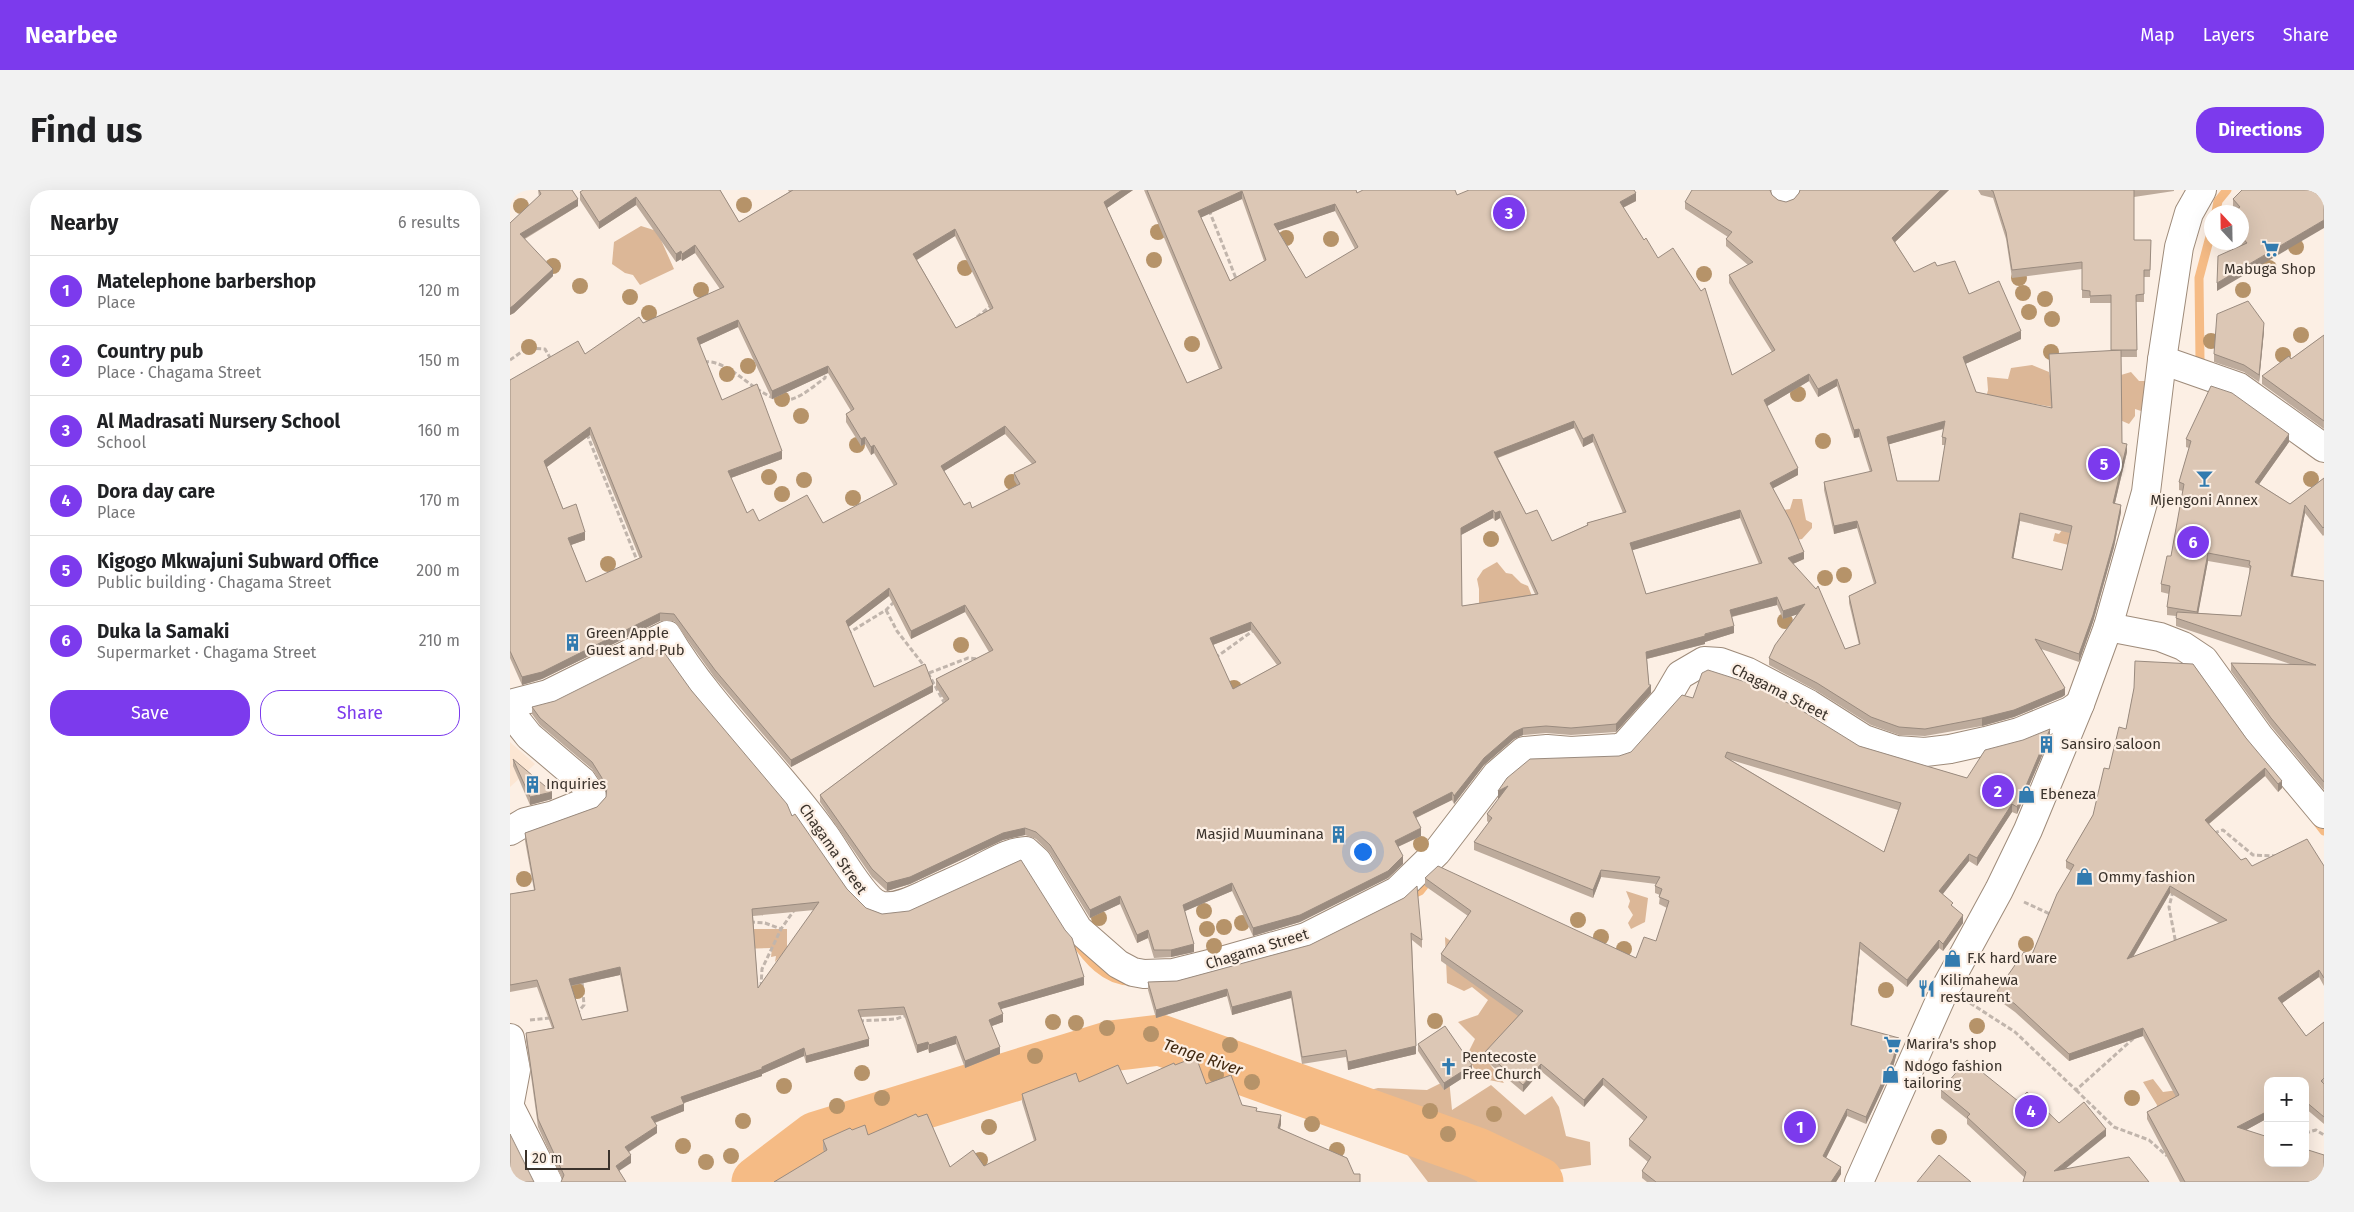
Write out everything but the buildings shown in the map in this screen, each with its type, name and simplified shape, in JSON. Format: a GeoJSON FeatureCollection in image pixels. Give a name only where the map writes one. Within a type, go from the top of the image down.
{"type":"FeatureCollection","features":[{"type":"Feature","properties":{"kind":"street"},"geometry":{"type":"LineString","coordinates":[[1859,1182],[1945,989],[2028,830],[2080,704],[2108,628],[2146,492],[2162,360],[2179,247],[2189,213],[2202,190]]}},
{"type":"Feature","properties":{"kind":"street"},"geometry":{"type":"LineString","coordinates":[[2162,360],[2239,387],[2324,448]]}},
{"type":"Feature","properties":{"kind":"street"},"geometry":{"type":"LineString","coordinates":[[2108,628],[2160,637],[2183,646],[2204,660],[2259,736],[2324,814]]}},
{"type":"Feature","properties":{"kind":"street","name":"Chagama Street"},"geometry":{"type":"LineString","coordinates":[[510,704],[548,694],[667,635],[682,661],[710,698],[803,804],[843,860],[865,896],[875,904],[884,906],[909,902],[998,858],[1026,850],[1037,861],[1078,929],[1118,964],[1133,972],[1144,974],[1174,973],[1306,936],[1397,891],[1436,852],[1496,775],[1524,750],[1547,748],[1571,751],[1618,748],[1625,745],[1666,699],[1680,675],[1704,661],[1720,662],[1748,672],[1809,704],[1864,739],[1896,750],[1934,751],[1986,741],[2019,732],[2070,711],[2080,704]]}},
{"type":"Feature","properties":{"kind":"street"},"geometry":{"type":"LineString","coordinates":[[510,712],[529,736],[582,781],[592,796],[591,800],[554,815],[525,822],[510,831]]}},
{"type":"Feature","properties":{"kind":"street"},"geometry":{"type":"LineString","coordinates":[[510,1102],[516,1070],[517,1030]]}},
{"type":"Feature","properties":{"kind":"street"},"geometry":{"type":"LineString","coordinates":[[510,1107],[548,1182]]}},
{"type":"Feature","properties":{"kind":"path"},"geometry":{"type":"LineString","coordinates":[[1208,208],[1223,251],[1242,288]]}},
{"type":"Feature","properties":{"kind":"path"},"geometry":{"type":"LineString","coordinates":[[974,320],[998,300]]}},
{"type":"Feature","properties":{"kind":"path"},"geometry":{"type":"LineString","coordinates":[[510,360],[527,348],[545,349],[554,364]]}},
{"type":"Feature","properties":{"kind":"path"},"geometry":{"type":"LineString","coordinates":[[702,363],[708,362],[718,365],[774,399],[791,399],[825,378],[824,364]]}},
{"type":"Feature","properties":{"kind":"path"},"geometry":{"type":"LineString","coordinates":[[586,432],[640,568]]}},
{"type":"Feature","properties":{"kind":"path"},"geometry":{"type":"LineString","coordinates":[[839,638],[886,610],[901,597]]}},
{"type":"Feature","properties":{"kind":"path"},"geometry":{"type":"LineString","coordinates":[[886,610],[897,631],[929,673],[947,708]]}},
{"type":"Feature","properties":{"kind":"path"},"geometry":{"type":"LineString","coordinates":[[1211,661],[1255,630]]}},
{"type":"Feature","properties":{"kind":"path"},"geometry":{"type":"LineString","coordinates":[[929,673],[968,658],[978,659],[982,663]]}},
{"type":"Feature","properties":{"kind":"path"},"geometry":{"type":"LineString","coordinates":[[2213,834],[2223,830],[2254,854],[2274,857],[2283,853]]}},
{"type":"Feature","properties":{"kind":"path"},"geometry":{"type":"LineString","coordinates":[[2174,885],[2169,907],[2178,952]]}},
{"type":"Feature","properties":{"kind":"path"},"geometry":{"type":"LineString","coordinates":[[1998,890],[2060,919]]}},
{"type":"Feature","properties":{"kind":"path"},"geometry":{"type":"LineString","coordinates":[[762,991],[762,969],[781,929],[800,904]]}},
{"type":"Feature","properties":{"kind":"path"},"geometry":{"type":"LineString","coordinates":[[747,922],[765,923],[781,929]]}},
{"type":"Feature","properties":{"kind":"path"},"geometry":{"type":"LineString","coordinates":[[570,1015],[580,1011],[584,1005],[582,973]]}},
{"type":"Feature","properties":{"kind":"path"},"geometry":{"type":"LineString","coordinates":[[1945,989],[2015,1032],[2114,1127],[2149,1140],[2170,1158]]}},
{"type":"Feature","properties":{"kind":"path"},"geometry":{"type":"LineString","coordinates":[[850,1022],[896,1019],[911,1014]]}},
{"type":"Feature","properties":{"kind":"path"},"geometry":{"type":"LineString","coordinates":[[517,1030],[556,1017]]}},
{"type":"Feature","properties":{"kind":"path"},"geometry":{"type":"LineString","coordinates":[[2076,1090],[2137,1035]]}},
{"type":"Feature","properties":{"kind":"path"},"geometry":{"type":"LineString","coordinates":[[2309,1132],[2316,1130],[2324,1135]]}},
{"type":"Feature","properties":{"kind":"shaded area"},"geometry":{"type":"Polygon","coordinates":[[[641,226],[657,231],[674,269],[640,285],[633,275],[625,273],[612,264],[614,242],[641,226]]]}},
{"type":"Feature","properties":{"kind":"shaded area"},"geometry":{"type":"Polygon","coordinates":[[[2032,365],[2049,372],[2058,408],[2029,403],[2024,414],[1984,405],[1988,390],[1987,377],[2008,379],[2011,368],[2032,365]]]}},
{"type":"Feature","properties":{"kind":"shaded area"},"geometry":{"type":"Polygon","coordinates":[[[2131,372],[2139,381],[2147,381],[2144,412],[2135,409],[2135,416],[2129,424],[2120,420],[2121,375],[2131,372]]]}},
{"type":"Feature","properties":{"kind":"shaded area"},"geometry":{"type":"Polygon","coordinates":[[[1793,499],[1802,499],[1806,520],[1812,523],[1812,528],[1802,539],[1787,542],[1783,510],[1790,509],[1793,499]]]}},
{"type":"Feature","properties":{"kind":"shaded area"},"geometry":{"type":"Polygon","coordinates":[[[2063,529],[2070,531],[2080,548],[2053,541],[2055,533],[2059,534],[2063,529]]]}},
{"type":"Feature","properties":{"kind":"shaded area"},"geometry":{"type":"Polygon","coordinates":[[[1497,562],[1506,573],[1512,574],[1521,583],[1528,586],[1534,601],[1479,619],[1477,579],[1483,570],[1497,562]]]}},
{"type":"Feature","properties":{"kind":"shaded area"},"geometry":{"type":"Polygon","coordinates":[[[510,742],[535,764],[510,787],[510,742]]]}},
{"type":"Feature","properties":{"kind":"shaded area"},"geometry":{"type":"Polygon","coordinates":[[[1626,891],[1648,898],[1645,922],[1631,929],[1628,923],[1633,915],[1628,907],[1630,901],[1626,891]]]}},
{"type":"Feature","properties":{"kind":"shaded area"},"geometry":{"type":"Polygon","coordinates":[[[705,929],[787,929],[787,950],[775,962],[776,956],[771,957],[772,948],[709,950],[705,929]]]}},
{"type":"Feature","properties":{"kind":"shaded area"},"geometry":{"type":"Polygon","coordinates":[[[1445,937],[1524,991],[1523,1013],[1488,1062],[1504,1083],[1479,1078],[1467,1055],[1475,1039],[1458,1022],[1478,1015],[1488,1000],[1472,987],[1464,991],[1447,983],[1445,937]]]}},
{"type":"Feature","properties":{"kind":"shaded area"},"geometry":{"type":"Polygon","coordinates":[[[1449,1079],[1452,1110],[1491,1085],[1525,1115],[1552,1096],[1559,1107],[1566,1136],[1590,1142],[1591,1165],[1557,1170],[1551,1182],[1487,1182],[1483,1180],[1477,1182],[1428,1182],[1396,1140],[1364,1122],[1366,1091],[1378,1088],[1427,1090],[1449,1079]]]}},
{"type":"Feature","properties":{"kind":"shaded area"},"geometry":{"type":"Polygon","coordinates":[[[2153,1079],[2163,1092],[2178,1090],[2190,1094],[2154,1122],[2157,1105],[2143,1082],[2153,1079]]]}},
{"type":"Feature","properties":{"kind":"waterway"},"geometry":{"type":"LineString","coordinates":[[2217,205],[2218,201],[2227,190]]}},
{"type":"Feature","properties":{"kind":"waterway"},"geometry":{"type":"LineString","coordinates":[[2200,360],[2199,278],[2206,250]]}},
{"type":"Feature","properties":{"kind":"waterway"},"geometry":{"type":"LineString","coordinates":[[2315,819],[2324,831]]}},
{"type":"Feature","properties":{"kind":"waterway"},"geometry":{"type":"LineString","coordinates":[[1407,897],[1420,891],[1431,877]]}},
{"type":"Feature","properties":{"kind":"waterway"},"geometry":{"type":"LineString","coordinates":[[1074,940],[1098,968],[1113,977],[1130,981]]}},
{"type":"Feature","properties":{"kind":"waterway","name":"Tenge River"},"geometry":{"type":"LineString","coordinates":[[757,1182],[816,1137],[1111,1046],[1160,1040],[1477,1153],[1538,1182]]}},
{"type":"Feature","properties":{"kind":"place","name":"Al Madrasati Nursery School"},"geometry":{"type":"Point","coordinates":[1509,213]}},
{"type":"Feature","properties":{"kind":"place","name":"Mabuga Shop"},"geometry":{"type":"Point","coordinates":[2270,248]}},
{"type":"Feature","properties":{"kind":"place","name":"Kigogo Mkwajuni Subward Office"},"geometry":{"type":"Point","coordinates":[2104,464]}},
{"type":"Feature","properties":{"kind":"place","name":"Mjengoni Annex"},"geometry":{"type":"Point","coordinates":[2204,479]}},
{"type":"Feature","properties":{"kind":"place","name":"Duka la Samaki"},"geometry":{"type":"Point","coordinates":[2193,542]}},
{"type":"Feature","properties":{"kind":"place","name":"Green Apple Guest and Pub"},"geometry":{"type":"Point","coordinates":[572,642]}},
{"type":"Feature","properties":{"kind":"place","name":"Sansiro saloon"},"geometry":{"type":"Point","coordinates":[2047,744]}},
{"type":"Feature","properties":{"kind":"place","name":"Inquiries"},"geometry":{"type":"Point","coordinates":[532,784]}},
{"type":"Feature","properties":{"kind":"place","name":"Country pub"},"geometry":{"type":"Point","coordinates":[1998,791]}},
{"type":"Feature","properties":{"kind":"place","name":"Ebeneza"},"geometry":{"type":"Point","coordinates":[2026,794]}},
{"type":"Feature","properties":{"kind":"place","name":"Masjid Muuminana"},"geometry":{"type":"Point","coordinates":[1338,834]}},
{"type":"Feature","properties":{"kind":"place","name":"Ommy fashion"},"geometry":{"type":"Point","coordinates":[2084,877]}},
{"type":"Feature","properties":{"kind":"place","name":"F.K hard ware"},"geometry":{"type":"Point","coordinates":[1953,958]}},
{"type":"Feature","properties":{"kind":"place","name":"Kilimahewa restaurent"},"geometry":{"type":"Point","coordinates":[1926,989]}},
{"type":"Feature","properties":{"kind":"place","name":"Marira's shop"},"geometry":{"type":"Point","coordinates":[1892,1044]}},
{"type":"Feature","properties":{"kind":"place","name":"Pentecoste Free Church"},"geometry":{"type":"Point","coordinates":[1448,1066]}},
{"type":"Feature","properties":{"kind":"place","name":"Ndogo fashion tailoring"},"geometry":{"type":"Point","coordinates":[1890,1075]}},
{"type":"Feature","properties":{"kind":"place","name":"Dora day care"},"geometry":{"type":"Point","coordinates":[2031,1111]}},
{"type":"Feature","properties":{"kind":"place","name":"Matelephone barbershop"},"geometry":{"type":"Point","coordinates":[1800,1127]}}]}
